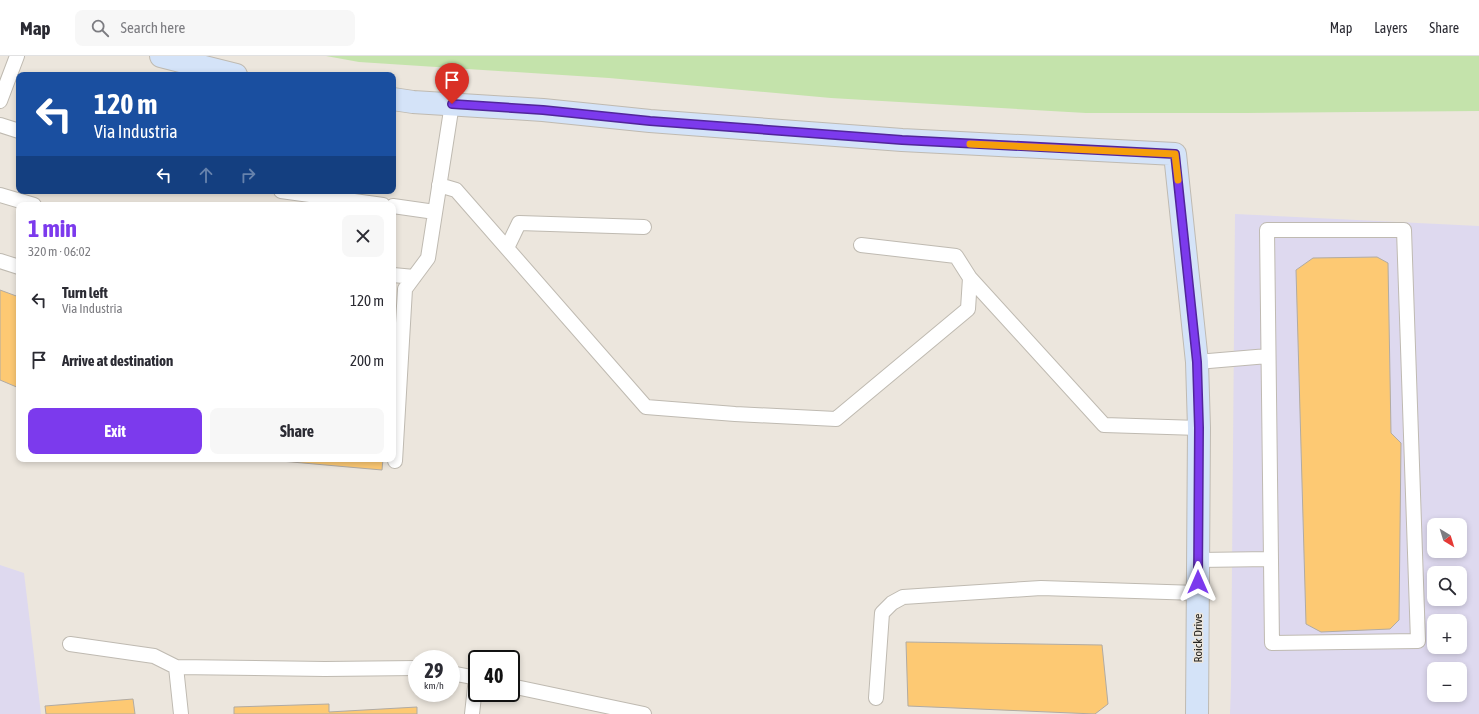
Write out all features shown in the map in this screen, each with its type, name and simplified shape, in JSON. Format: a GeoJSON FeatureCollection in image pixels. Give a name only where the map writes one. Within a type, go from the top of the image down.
{"type":"FeatureCollection","features":[{"type":"Feature","properties":{"kind":"street"},"geometry":{"type":"LineString","coordinates":[[161,56],[224,72]]}},
{"type":"Feature","properties":{"kind":"street"},"geometry":{"type":"LineString","coordinates":[[396,99],[452,104]]}},
{"type":"Feature","properties":{"kind":"street","name":"Roick Drive"},"geometry":{"type":"LineString","coordinates":[[452,104],[543,110],[650,121],[902,140],[1175,154],[1197,362],[1199,428],[1197,714]]}},
{"type":"Feature","properties":{"kind":"lane"},"geometry":{"type":"LineString","coordinates":[[0,101],[17,56]]}},
{"type":"Feature","properties":{"kind":"lane"},"geometry":{"type":"LineString","coordinates":[[396,402],[397,344],[405,289],[428,258],[452,104]]}},
{"type":"Feature","properties":{"kind":"lane"},"geometry":{"type":"LineString","coordinates":[[0,126],[16,130]]}},
{"type":"Feature","properties":{"kind":"lane"},"geometry":{"type":"LineString","coordinates":[[439,185],[456,190],[646,407],[735,414],[836,419],[968,309],[970,278]]}},
{"type":"Feature","properties":{"kind":"lane"},"geometry":{"type":"LineString","coordinates":[[303,194],[361,202]]}},
{"type":"Feature","properties":{"kind":"lane"},"geometry":{"type":"LineString","coordinates":[[0,195],[24,202]]}},
{"type":"Feature","properties":{"kind":"lane"},"geometry":{"type":"LineString","coordinates":[[396,206],[435,212]]}},
{"type":"Feature","properties":{"kind":"lane"},"geometry":{"type":"LineString","coordinates":[[506,248],[519,223],[644,227]]}},
{"type":"Feature","properties":{"kind":"lane"},"geometry":{"type":"LineString","coordinates":[[1267,230],[1404,230],[1418,641],[1272,643],[1271,559],[1267,230]]}},
{"type":"Feature","properties":{"kind":"lane"},"geometry":{"type":"LineString","coordinates":[[861,245],[956,256],[970,278],[1104,425],[1199,428]]}},
{"type":"Feature","properties":{"kind":"lane"},"geometry":{"type":"LineString","coordinates":[[0,261],[16,266]]}},
{"type":"Feature","properties":{"kind":"lane"},"geometry":{"type":"LineString","coordinates":[[396,275],[414,277]]}},
{"type":"Feature","properties":{"kind":"lane"},"geometry":{"type":"LineString","coordinates":[[1197,362],[1268,356]]}},
{"type":"Feature","properties":{"kind":"lane"},"geometry":{"type":"LineString","coordinates":[[1198,560],[1271,559]]}},
{"type":"Feature","properties":{"kind":"lane"},"geometry":{"type":"LineString","coordinates":[[876,698],[882,613],[892,603],[903,597],[1041,588],[1198,593]]}},
{"type":"Feature","properties":{"kind":"lane"},"geometry":{"type":"LineString","coordinates":[[70,644],[116,652],[154,656],[176,667],[325,669],[408,668]]}},
{"type":"Feature","properties":{"kind":"lane"},"geometry":{"type":"LineString","coordinates":[[176,667],[181,714]]}},
{"type":"Feature","properties":{"kind":"lane"},"geometry":{"type":"LineString","coordinates":[[520,688],[638,714]]}},
{"type":"Feature","properties":{"kind":"lane"},"geometry":{"type":"LineString","coordinates":[[472,714],[473,702]]}},
{"type":"Feature","properties":{"kind":"shaded area"},"geometry":{"type":"Polygon","coordinates":[[[1235,214],[1479,226],[1479,714],[1230,714],[1235,214]]]}},
{"type":"Feature","properties":{"kind":"shaded area"},"geometry":{"type":"Polygon","coordinates":[[[0,565],[24,573],[41,714],[0,714],[0,565]]]}},
{"type":"Feature","properties":{"kind":"green space"},"geometry":{"type":"Polygon","coordinates":[[[326,56],[1479,56],[1479,111],[1086,113],[831,98],[609,78],[359,62],[326,56]]]}},
{"type":"Feature","properties":{"kind":"building"},"geometry":{"type":"Polygon","coordinates":[[[1377,257],[1388,263],[1391,433],[1401,443],[1399,620],[1390,629],[1321,632],[1306,624],[1296,270],[1313,258],[1377,257]]]}},
{"type":"Feature","properties":{"kind":"building"},"geometry":{"type":"Polygon","coordinates":[[[0,290],[16,296],[16,387],[0,380],[0,290]]]}},
{"type":"Feature","properties":{"kind":"building"},"geometry":{"type":"Polygon","coordinates":[[[292,462],[383,462],[382,470],[292,462]]]}},
{"type":"Feature","properties":{"kind":"building"},"geometry":{"type":"Polygon","coordinates":[[[906,642],[1102,645],[1108,704],[1095,714],[908,706],[906,642]]]}},
{"type":"Feature","properties":{"kind":"building"},"geometry":{"type":"Polygon","coordinates":[[[133,699],[135,714],[46,714],[45,706],[133,699]]]}},
{"type":"Feature","properties":{"kind":"building"},"geometry":{"type":"Polygon","coordinates":[[[329,704],[329,712],[417,707],[417,714],[234,714],[234,707],[329,704]]]}},
{"type":"Feature","properties":{"kind":"slow traffic"},"geometry":{"type":"LineString","coordinates":[[970,144],[1175,154],[1178,180]]}},
{"type":"Feature","properties":{"kind":"route"},"geometry":{"type":"LineString","coordinates":[[452,104],[543,110],[650,121],[902,140],[1175,154],[1197,362],[1199,428],[1198,582]]}}]}
